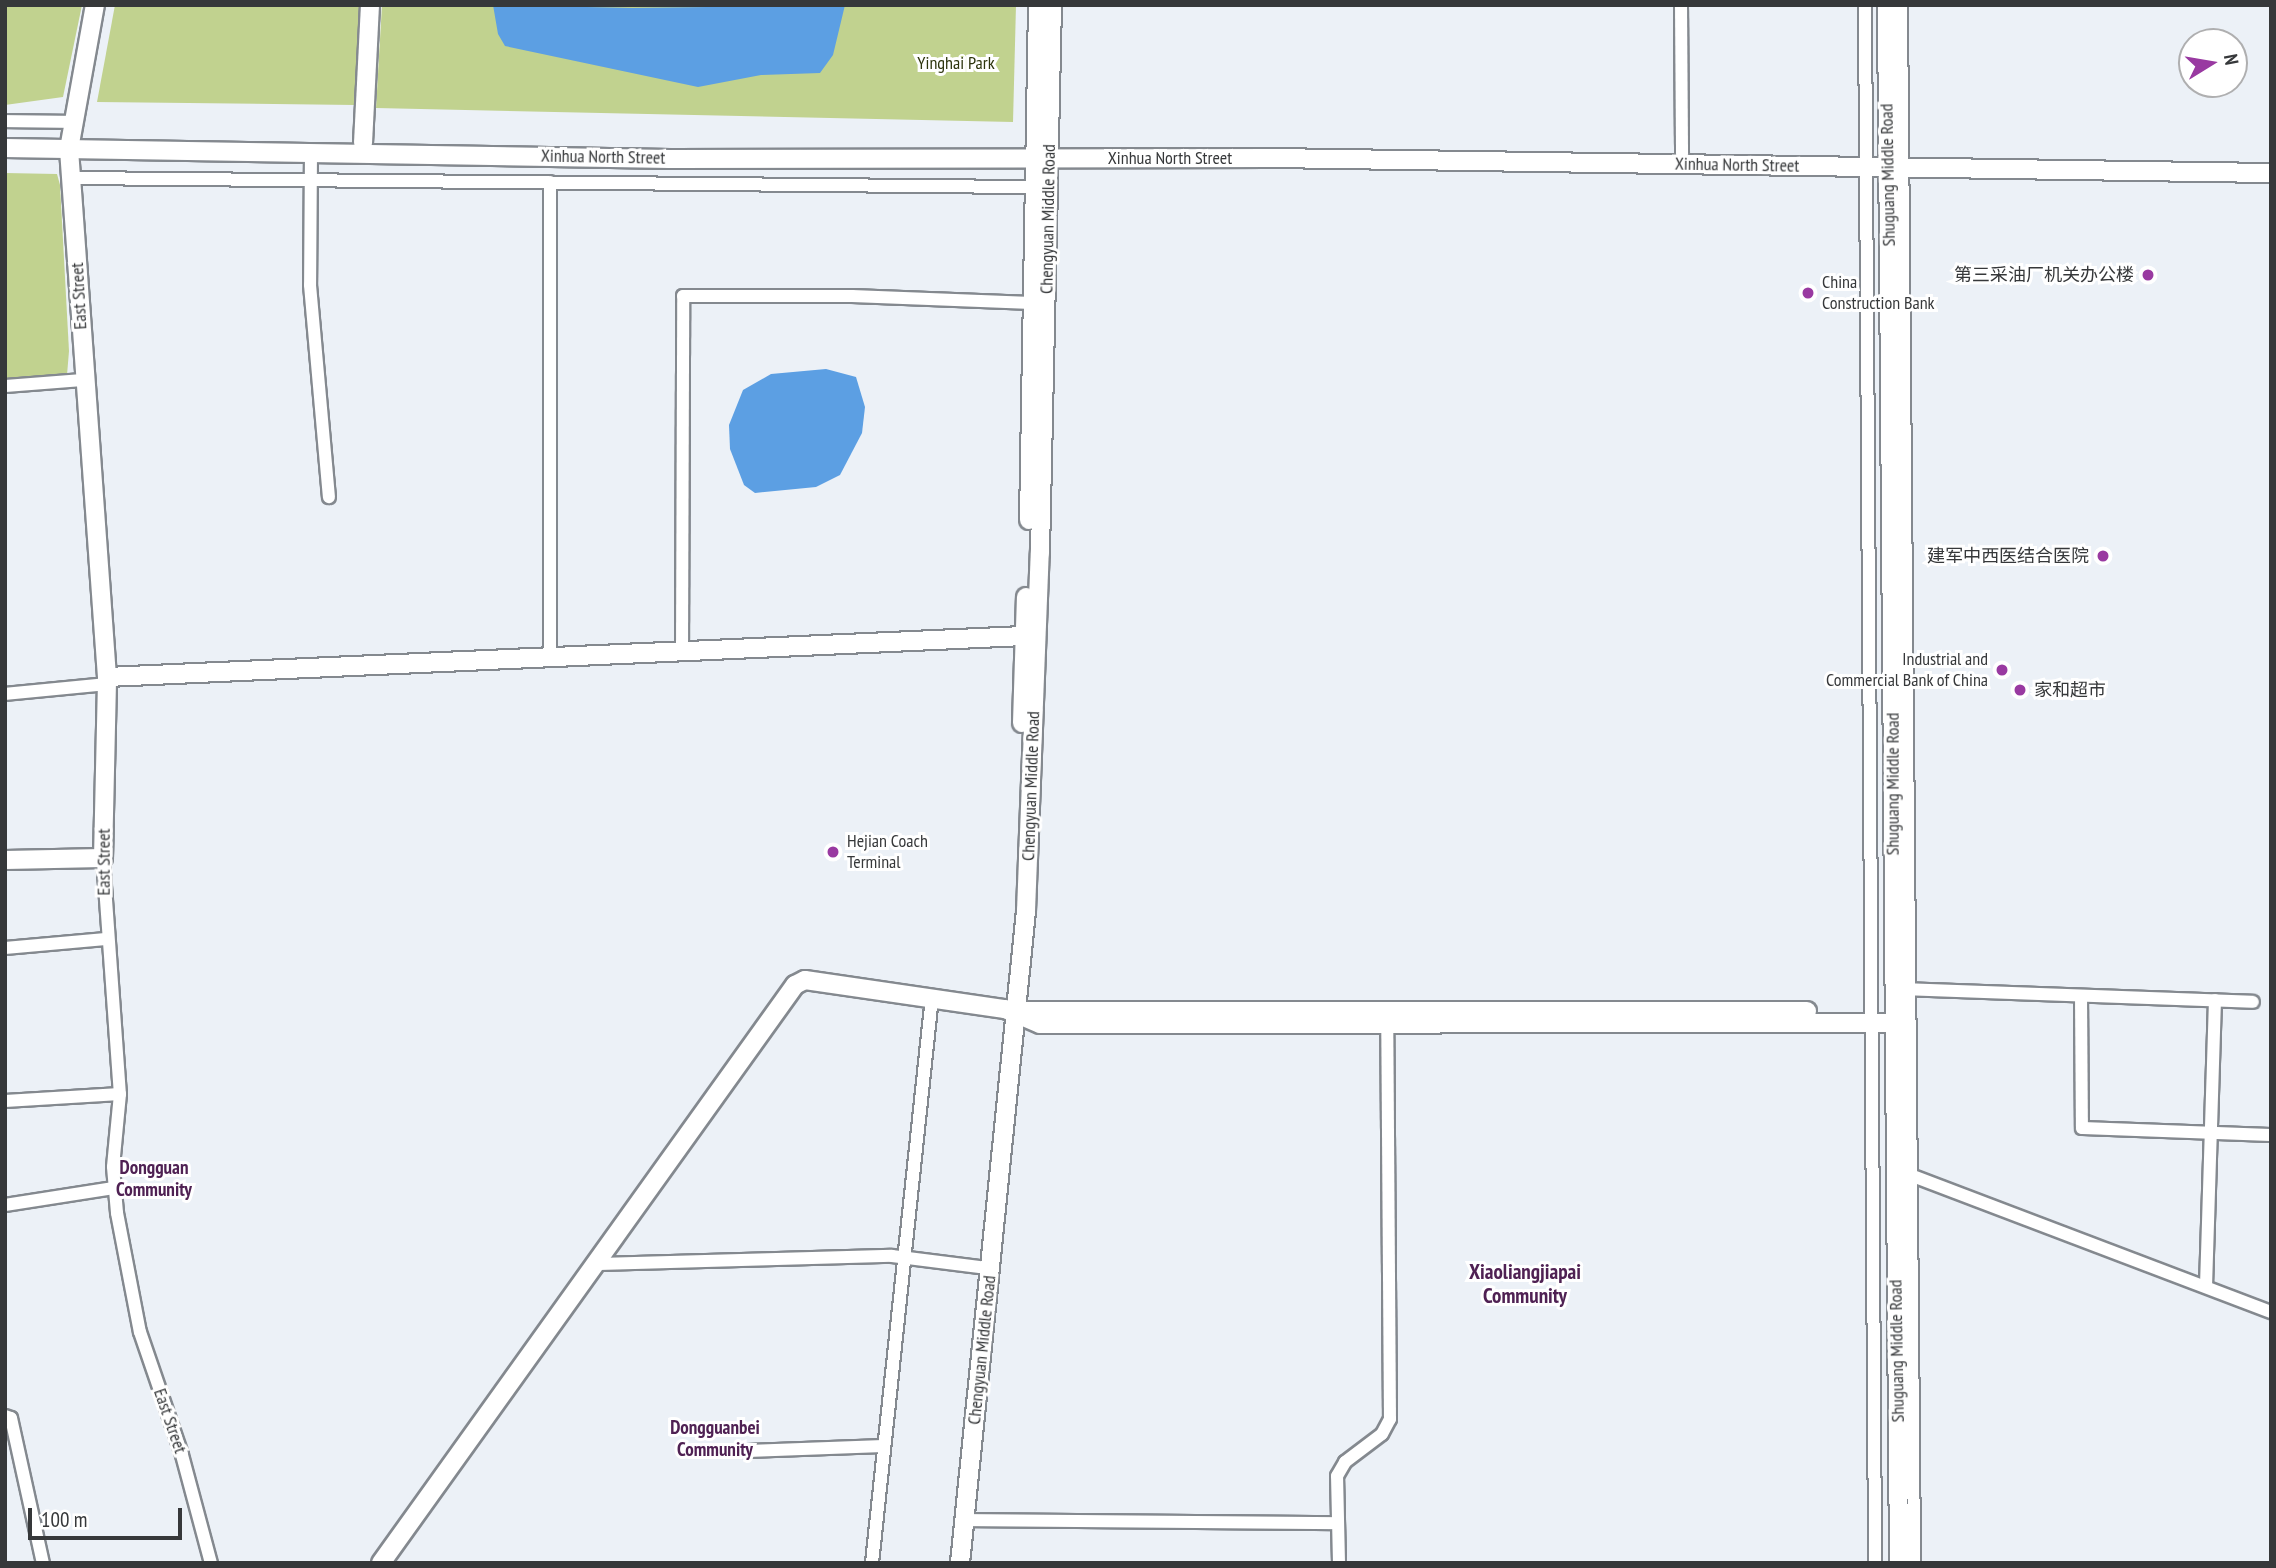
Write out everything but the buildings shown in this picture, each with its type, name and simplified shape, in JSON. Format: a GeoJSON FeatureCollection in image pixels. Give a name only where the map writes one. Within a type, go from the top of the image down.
{"type":"FeatureCollection","features":[{"type":"Feature","properties":{"kind":"main road","name":"East Street"},"geometry":{"type":"LineString","coordinates":[[94,5],[71,136],[71,178],[83,380],[107,680],[103,858]]}},
{"type":"Feature","properties":{"kind":"main road"},"geometry":{"type":"LineString","coordinates":[[363,143],[370,5]]}},
{"type":"Feature","properties":{"kind":"main road","name":"Chengyuan Middle Road"},"geometry":{"type":"LineString","coordinates":[[960,1563],[1032,765],[1042,153],[1038,5]]}},
{"type":"Feature","properties":{"kind":"main road","name":"Chengyuan Middle Road"},"geometry":{"type":"LineString","coordinates":[[949,1563],[979,1267],[1011,1010],[1024,636],[1034,187],[1042,153],[1052,5]]}},
{"type":"Feature","properties":{"kind":"main road","name":"Shuguang Middle Road"},"geometry":{"type":"LineString","coordinates":[[1876,5],[1883,162],[1901,989],[1883,1017],[1903,1173],[1899,1563]]}},
{"type":"Feature","properties":{"kind":"main road","name":"Shuguang Middle Road"},"geometry":{"type":"LineString","coordinates":[[1887,5],[1883,162],[1883,1017],[1888,1563]]}},
{"type":"Feature","properties":{"kind":"main road"},"geometry":{"type":"LineString","coordinates":[[5,137],[71,136]]}},
{"type":"Feature","properties":{"kind":"main road"},"geometry":{"type":"LineString","coordinates":[[5,148],[71,136]]}},
{"type":"Feature","properties":{"kind":"main road","name":"Xinhua North Street"},"geometry":{"type":"LineString","coordinates":[[71,136],[1042,153],[1883,162],[2271,163]]}},
{"type":"Feature","properties":{"kind":"main road","name":"Xinhua North Street"},"geometry":{"type":"LineString","coordinates":[[71,136],[311,152],[1682,154],[2271,173]]}},
{"type":"Feature","properties":{"kind":"main road"},"geometry":{"type":"LineString","coordinates":[[107,680],[550,655],[682,652],[1024,636]]}},
{"type":"Feature","properties":{"kind":"main road"},"geometry":{"type":"LineString","coordinates":[[5,860],[103,858]]}},
{"type":"Feature","properties":{"kind":"main road"},"geometry":{"type":"LineString","coordinates":[[381,1563],[599,1264],[795,985],[817,979],[1011,1010],[1883,1017]]}},
{"type":"Feature","properties":{"kind":"main road"},"geometry":{"type":"LineString","coordinates":[[1011,1010],[1040,1024],[1387,1024],[1883,1017]]}},
{"type":"Feature","properties":{"kind":"street"},"geometry":{"type":"LineString","coordinates":[[1681,5],[1682,154]]}},
{"type":"Feature","properties":{"kind":"street"},"geometry":{"type":"LineString","coordinates":[[1865,5],[1883,162]]}},
{"type":"Feature","properties":{"kind":"street"},"geometry":{"type":"LineString","coordinates":[[1883,162],[1901,5]]}},
{"type":"Feature","properties":{"kind":"street"},"geometry":{"type":"LineString","coordinates":[[5,121],[71,136]]}},
{"type":"Feature","properties":{"kind":"street"},"geometry":{"type":"LineString","coordinates":[[311,152],[310,285],[329,497]]}},
{"type":"Feature","properties":{"kind":"street"},"geometry":{"type":"LineString","coordinates":[[71,178],[1034,187]]}},
{"type":"Feature","properties":{"kind":"street"},"geometry":{"type":"LineString","coordinates":[[550,182],[550,655]]}},
{"type":"Feature","properties":{"kind":"street"},"geometry":{"type":"LineString","coordinates":[[682,652],[683,296],[852,296],[1032,303]]}},
{"type":"Feature","properties":{"kind":"street"},"geometry":{"type":"LineString","coordinates":[[5,386],[83,380]]}},
{"type":"Feature","properties":{"kind":"street"},"geometry":{"type":"LineString","coordinates":[[5,694],[107,680]]}},
{"type":"Feature","properties":{"kind":"street","name":"East Street"},"geometry":{"type":"LineString","coordinates":[[103,858],[106,939],[120,1094],[114,1188],[140,1332],[182,1455],[211,1563]]}},
{"type":"Feature","properties":{"kind":"street"},"geometry":{"type":"LineString","coordinates":[[5,948],[106,939]]}},
{"type":"Feature","properties":{"kind":"street"},"geometry":{"type":"LineString","coordinates":[[1914,1563],[1903,1173],[1901,989],[2253,1002]]}},
{"type":"Feature","properties":{"kind":"street"},"geometry":{"type":"LineString","coordinates":[[2081,996],[2082,1128],[2271,1135]]}},
{"type":"Feature","properties":{"kind":"street"},"geometry":{"type":"LineString","coordinates":[[872,1563],[932,997]]}},
{"type":"Feature","properties":{"kind":"street"},"geometry":{"type":"LineString","coordinates":[[2206,1286],[2215,1000]]}},
{"type":"Feature","properties":{"kind":"street"},"geometry":{"type":"LineString","coordinates":[[1875,1563],[1883,1017]]}},
{"type":"Feature","properties":{"kind":"street"},"geometry":{"type":"LineString","coordinates":[[1339,1563],[1340,1469],[1382,1434],[1390,1419],[1387,1024]]}},
{"type":"Feature","properties":{"kind":"street"},"geometry":{"type":"LineString","coordinates":[[5,1101],[120,1094]]}},
{"type":"Feature","properties":{"kind":"street"},"geometry":{"type":"LineString","coordinates":[[1903,1173],[2271,1312]]}},
{"type":"Feature","properties":{"kind":"street"},"geometry":{"type":"LineString","coordinates":[[5,1205],[114,1188]]}},
{"type":"Feature","properties":{"kind":"street"},"geometry":{"type":"LineString","coordinates":[[599,1264],[903,1257],[979,1267]]}},
{"type":"Feature","properties":{"kind":"street"},"geometry":{"type":"LineString","coordinates":[[5,1416],[11,1418],[43,1563]]}},
{"type":"Feature","properties":{"kind":"street"},"geometry":{"type":"LineString","coordinates":[[747,1451],[884,1446]]}},
{"type":"Feature","properties":{"kind":"street"},"geometry":{"type":"LineString","coordinates":[[964,1520],[1338,1523]]}},
{"type":"Feature","properties":{"kind":"green space"},"geometry":{"type":"Polygon","coordinates":[[[5,5],[82,5],[63,97],[5,105],[5,5]]]}},
{"type":"Feature","properties":{"kind":"green space"},"geometry":{"type":"Polygon","coordinates":[[[115,5],[360,5],[355,105],[97,102],[115,5]]]}},
{"type":"Feature","properties":{"kind":"green space","name":"Yinghai Park"},"geometry":{"type":"Polygon","coordinates":[[[382,5],[1016,5],[1013,122],[376,108],[382,5]]]}},
{"type":"Feature","properties":{"kind":"green space"},"geometry":{"type":"Polygon","coordinates":[[[5,173],[57,174],[60,185],[69,351],[67,375],[63,377],[5,382],[5,173]]]}},
{"type":"Feature","properties":{"kind":"water"},"geometry":{"type":"Polygon","coordinates":[[[493,5],[632,8],[845,5],[833,55],[820,73],[761,75],[698,87],[505,46],[498,34],[493,5]]]}},
{"type":"Feature","properties":{"kind":"water"},"geometry":{"type":"Polygon","coordinates":[[[826,369],[856,377],[865,407],[862,433],[840,475],[816,487],[755,493],[744,485],[730,449],[729,425],[743,390],[771,374],[826,369]]]}},
{"type":"Feature","properties":{"kind":"place","name":"第三采油厂机关办公楼"},"geometry":{"type":"Point","coordinates":[2148,275]}},
{"type":"Feature","properties":{"kind":"place","name":"China Construction Bank"},"geometry":{"type":"Point","coordinates":[1808,293]}},
{"type":"Feature","properties":{"kind":"place","name":"建军中西医结合医院"},"geometry":{"type":"Point","coordinates":[2103,556]}},
{"type":"Feature","properties":{"kind":"place","name":"Industrial and Commercial Bank of China"},"geometry":{"type":"Point","coordinates":[2002,670]}},
{"type":"Feature","properties":{"kind":"place","name":"家和超市"},"geometry":{"type":"Point","coordinates":[2020,690]}},
{"type":"Feature","properties":{"kind":"place","name":"Hejian Coach Terminal"},"geometry":{"type":"Point","coordinates":[833,852]}},
{"type":"Feature","properties":{"kind":"district","name":"Dongguan Community"},"geometry":{"type":"Point","coordinates":[154,1179]}},
{"type":"Feature","properties":{"kind":"district","name":"Xiaoliangjiapai Community"},"geometry":{"type":"Point","coordinates":[1525,1284]}},
{"type":"Feature","properties":{"kind":"district","name":"Dongguanbei Community"},"geometry":{"type":"Point","coordinates":[715,1439]}}]}
